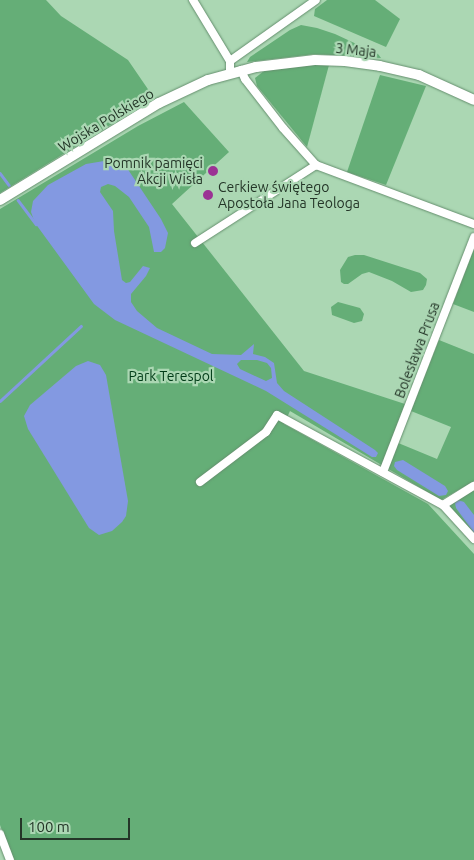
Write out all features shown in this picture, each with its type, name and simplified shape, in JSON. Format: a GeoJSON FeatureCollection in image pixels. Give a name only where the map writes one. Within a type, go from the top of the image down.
{"type":"FeatureCollection","features":[{"type":"Feature","properties":{"kind":"street"},"geometry":{"type":"LineString","coordinates":[[193,0],[230,61],[230,72]]}},
{"type":"Feature","properties":{"kind":"street"},"geometry":{"type":"LineString","coordinates":[[230,61],[316,0]]}},
{"type":"Feature","properties":{"kind":"street","name":"3 Maja"},"geometry":{"type":"LineString","coordinates":[[230,72],[286,62],[345,61],[419,75],[474,100]]}},
{"type":"Feature","properties":{"kind":"street"},"geometry":{"type":"LineString","coordinates":[[241,70],[248,84],[316,165],[474,224]]}},
{"type":"Feature","properties":{"kind":"street","name":"Wojska Polskiego"},"geometry":{"type":"LineString","coordinates":[[2,199],[159,103],[185,90],[230,72]]}},
{"type":"Feature","properties":{"kind":"street"},"geometry":{"type":"LineString","coordinates":[[194,243],[316,165]]}},
{"type":"Feature","properties":{"kind":"street","name":"Bolesława Prusa"},"geometry":{"type":"LineString","coordinates":[[383,472],[474,237]]}},
{"type":"Feature","properties":{"kind":"street"},"geometry":{"type":"LineString","coordinates":[[200,482],[266,432],[277,415],[443,505],[474,539]]}},
{"type":"Feature","properties":{"kind":"street"},"geometry":{"type":"LineString","coordinates":[[443,505],[474,486]]}},
{"type":"Feature","properties":{"kind":"street"},"geometry":{"type":"LineString","coordinates":[[0,834],[10,860]]}},
{"type":"Feature","properties":{"kind":"green space"},"geometry":{"type":"Polygon","coordinates":[[[0,0],[46,0],[61,16],[128,60],[154,98],[0,193],[0,0]]]}},
{"type":"Feature","properties":{"kind":"green space"},"geometry":{"type":"Polygon","coordinates":[[[327,0],[375,0],[400,19],[386,47],[314,16],[315,9],[327,0]]]}},
{"type":"Feature","properties":{"kind":"green space"},"geometry":{"type":"Polygon","coordinates":[[[301,25],[335,34],[378,54],[381,58],[315,54],[247,62],[250,57],[290,30],[301,25]]]}},
{"type":"Feature","properties":{"kind":"green space"},"geometry":{"type":"Polygon","coordinates":[[[312,65],[329,65],[307,147],[257,86],[255,78],[264,71],[312,65]]]}},
{"type":"Feature","properties":{"kind":"green space"},"geometry":{"type":"Polygon","coordinates":[[[380,75],[426,86],[386,185],[347,172],[380,75]]]}},
{"type":"Feature","properties":{"kind":"green space","name":"Park Terespol"},"geometry":{"type":"Polygon","coordinates":[[[184,102],[229,152],[172,204],[304,371],[405,404],[391,440],[437,459],[451,427],[411,411],[439,340],[474,354],[474,481],[441,500],[290,411],[284,424],[428,504],[474,554],[474,860],[13,860],[0,825],[0,209],[138,126],[184,102]]]}},
{"type":"Feature","properties":{"kind":"green space"},"geometry":{"type":"Polygon","coordinates":[[[474,249],[474,312],[453,304],[474,249]]]}},
{"type":"Feature","properties":{"kind":"green space"},"geometry":{"type":"Polygon","coordinates":[[[364,255],[420,273],[427,279],[426,285],[423,290],[411,292],[392,281],[369,272],[362,274],[348,284],[344,284],[341,282],[340,270],[348,257],[364,255]]]}},
{"type":"Feature","properties":{"kind":"green space"},"geometry":{"type":"Polygon","coordinates":[[[338,302],[360,308],[364,314],[362,321],[354,323],[332,315],[331,307],[338,302]]]}},
{"type":"Feature","properties":{"kind":"green space"},"geometry":{"type":"Polygon","coordinates":[[[474,489],[474,534],[450,507],[451,503],[474,489]]]}},
{"type":"Feature","properties":{"kind":"water"},"geometry":{"type":"Polygon","coordinates":[[[104,161],[116,162],[127,168],[161,219],[168,233],[165,248],[161,252],[154,252],[149,227],[129,197],[115,186],[108,184],[101,187],[100,192],[113,211],[114,231],[122,280],[126,283],[130,282],[143,266],[150,268],[131,294],[131,302],[137,311],[157,328],[212,354],[241,355],[254,344],[253,354],[265,357],[274,363],[277,383],[284,391],[375,450],[378,453],[376,457],[372,457],[266,391],[115,320],[94,304],[35,223],[31,212],[33,201],[48,185],[86,164],[104,161]],[[241,360],[237,364],[240,369],[266,381],[272,378],[271,368],[267,363],[257,360],[241,360]]]}},
{"type":"Feature","properties":{"kind":"water"},"geometry":{"type":"Polygon","coordinates":[[[88,361],[100,365],[106,375],[128,501],[126,516],[122,522],[112,531],[99,535],[89,528],[28,429],[24,416],[30,405],[76,366],[88,361]]]}},
{"type":"Feature","properties":{"kind":"water"},"geometry":{"type":"Polygon","coordinates":[[[403,460],[445,486],[448,491],[446,495],[439,496],[397,470],[394,466],[395,462],[403,460]]]}},
{"type":"Feature","properties":{"kind":"water"},"geometry":{"type":"Polygon","coordinates":[[[458,500],[464,502],[474,515],[474,533],[456,508],[455,503],[458,500]]]}},
{"type":"Feature","properties":{"kind":"waterway"},"geometry":{"type":"LineString","coordinates":[[0,173],[9,185]]}},
{"type":"Feature","properties":{"kind":"waterway"},"geometry":{"type":"LineString","coordinates":[[18,200],[36,224]]}},
{"type":"Feature","properties":{"kind":"waterway"},"geometry":{"type":"LineString","coordinates":[[0,401],[81,326]]}},
{"type":"Feature","properties":{"kind":"place","name":"Pomnik pamięci Akcji Wisła"},"geometry":{"type":"Point","coordinates":[213,171]}},
{"type":"Feature","properties":{"kind":"place","name":"Cerkiew świętego Apostoła Jana Teologa"},"geometry":{"type":"Point","coordinates":[208,195]}}]}
